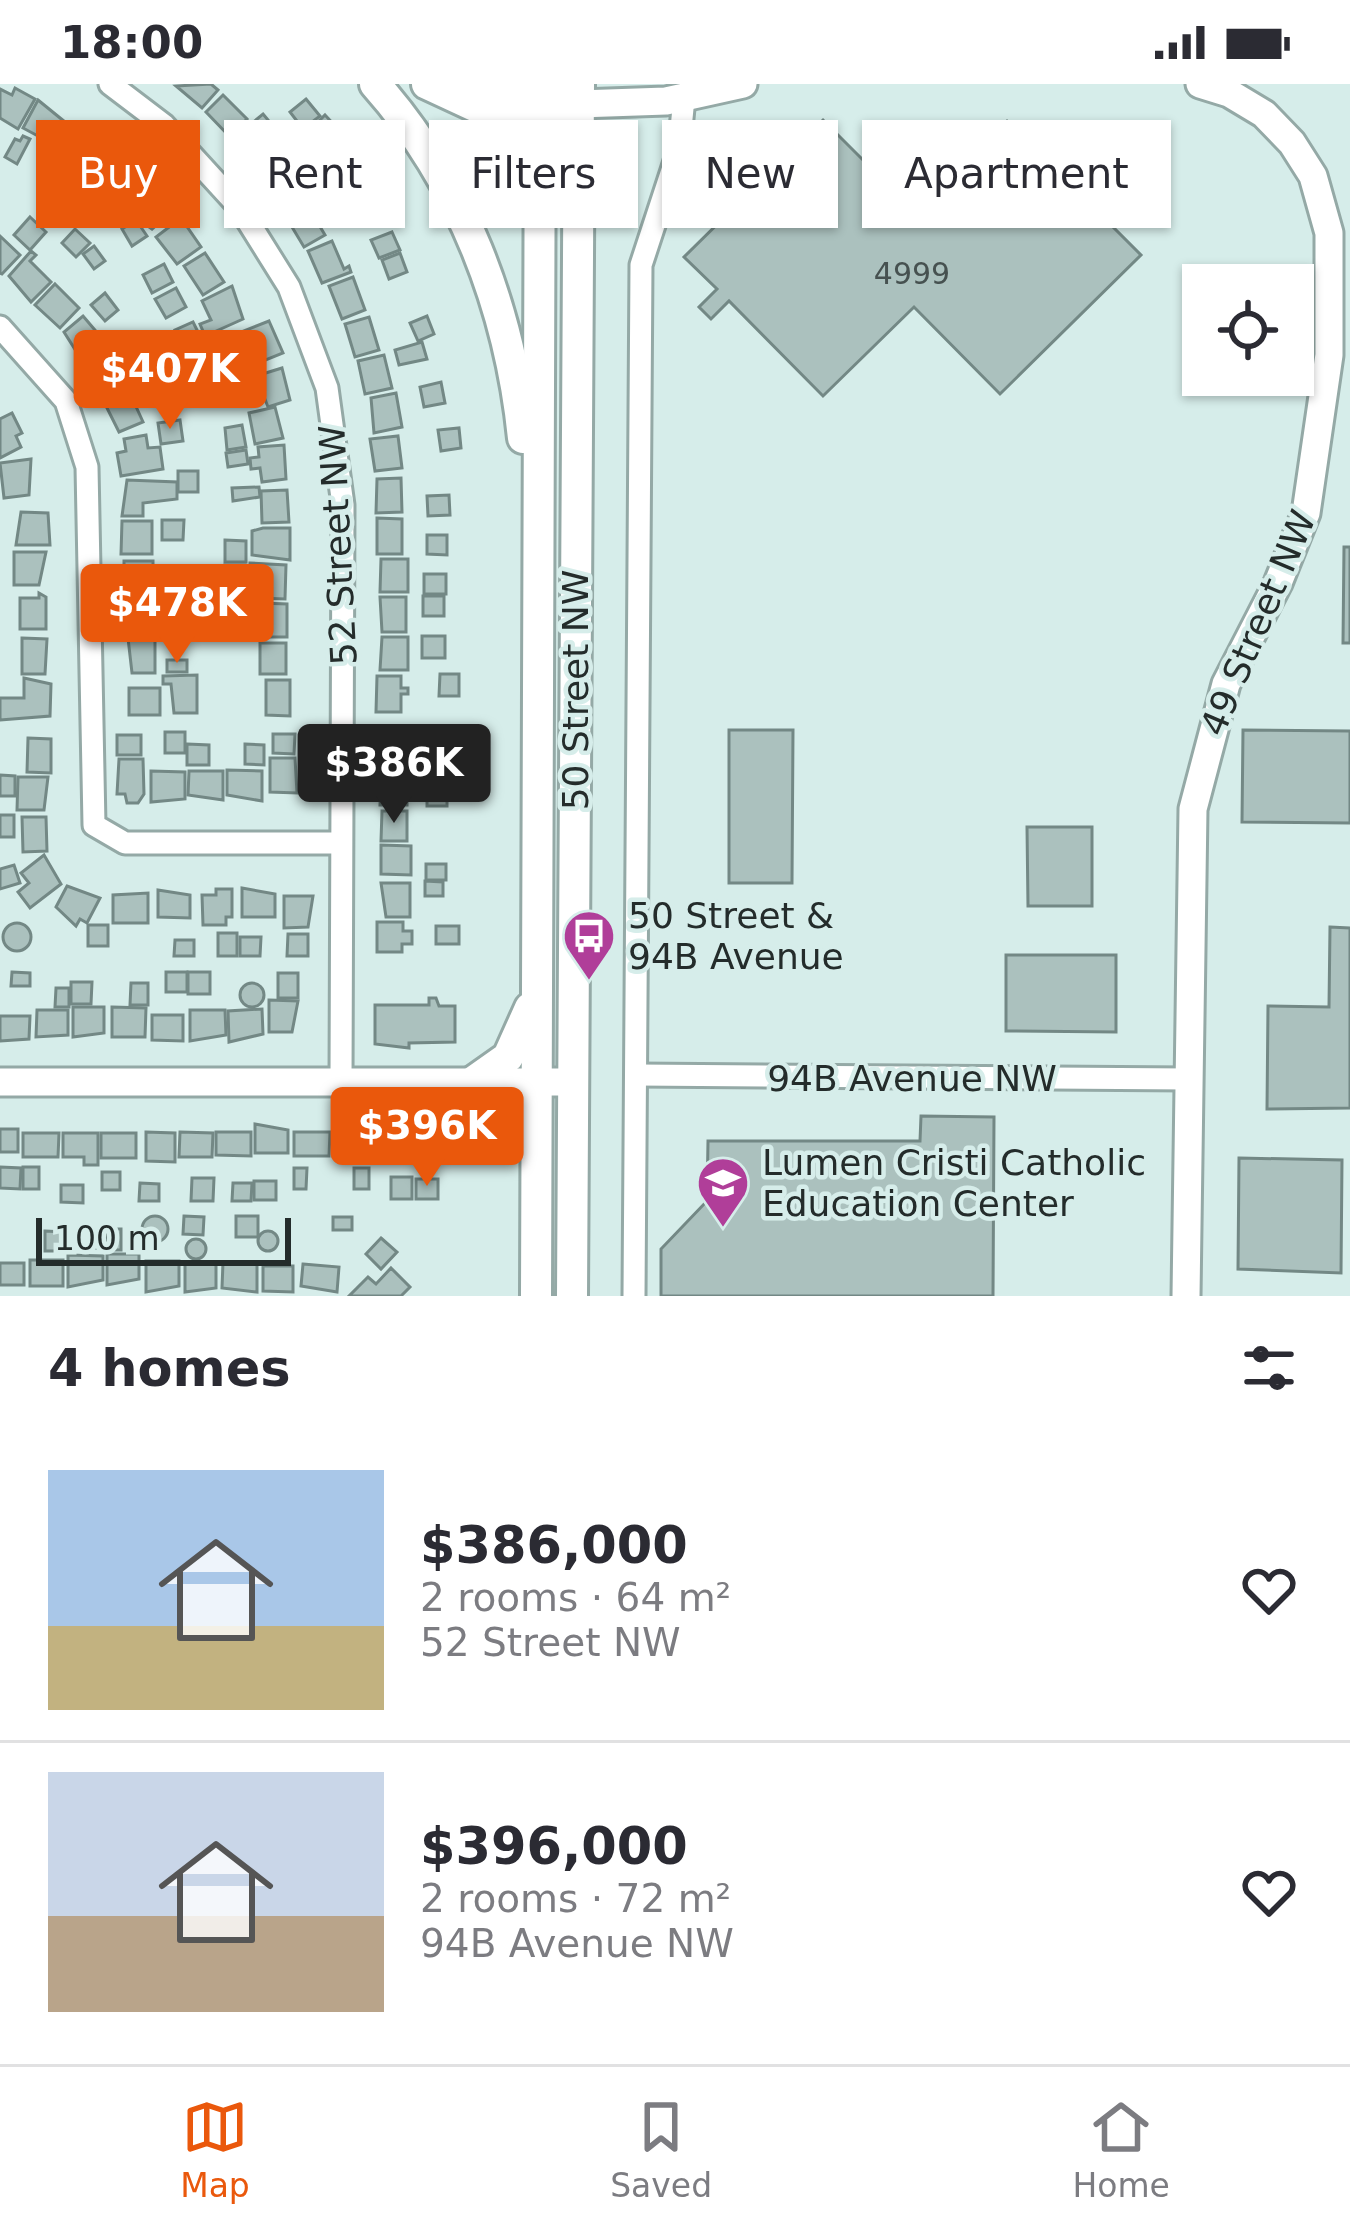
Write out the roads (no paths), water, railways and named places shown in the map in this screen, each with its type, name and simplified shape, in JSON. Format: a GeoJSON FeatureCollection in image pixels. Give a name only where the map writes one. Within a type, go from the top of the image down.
{"type":"FeatureCollection","features":[{"type":"Feature","properties":{"kind":"main road"},"geometry":{"type":"LineString","coordinates":[[375,84],[449,192],[499,306],[513,358],[538,604]]}},
{"type":"Feature","properties":{"kind":"main road"},"geometry":{"type":"LineString","coordinates":[[427,84],[483,110],[560,93]]}},
{"type":"Feature","properties":{"kind":"main road"},"geometry":{"type":"LineString","coordinates":[[470,84],[560,93]]}},
{"type":"Feature","properties":{"kind":"main road","name":"50 Street NW"},"geometry":{"type":"LineString","coordinates":[[536,1296],[538,604],[560,93]]}},
{"type":"Feature","properties":{"kind":"main road","name":"50 Street NW"},"geometry":{"type":"LineString","coordinates":[[560,93],[563,270],[576,334],[572,1296]]}},
{"type":"Feature","properties":{"kind":"main road"},"geometry":{"type":"LineString","coordinates":[[474,1082],[508,1057],[537,986]]}},
{"type":"Feature","properties":{"kind":"street","name":"52 Street NW"},"geometry":{"type":"LineString","coordinates":[[110,84],[164,125],[224,188],[297,303],[327,388],[343,487],[340,1081]]}},
{"type":"Feature","properties":{"kind":"street"},"geometry":{"type":"LineString","coordinates":[[560,93],[684,98],[743,84]]}},
{"type":"Feature","properties":{"kind":"street","name":"49 Street NW"},"geometry":{"type":"LineString","coordinates":[[1186,1296],[1193,808],[1216,711],[1287,565],[1310,497],[1324,422],[1330,314],[1329,233],[1321,195],[1304,159],[1264,114],[1229,93],[1200,84]]}},
{"type":"Feature","properties":{"kind":"street","name":"50 Street NW"},"geometry":{"type":"LineString","coordinates":[[634,1296],[641,265],[679,148],[684,98]]}},
{"type":"Feature","properties":{"kind":"street"},"geometry":{"type":"LineString","coordinates":[[0,326],[66,401],[87,467],[91,809],[101,833],[125,843],[341,843]]}},
{"type":"Feature","properties":{"kind":"street","name":"94B Avenue NW"},"geometry":{"type":"LineString","coordinates":[[637,1076],[1188,1079]]}},
{"type":"Feature","properties":{"kind":"street"},"geometry":{"type":"LineString","coordinates":[[0,1082],[573,1082]]}},
{"type":"Feature","properties":{"kind":"place","name":"50 Street & 94B Avenue"},"geometry":{"type":"Point","coordinates":[589,982]}},
{"type":"Feature","properties":{"kind":"place","name":"Lumen Cristi Catholic Education Center"},"geometry":{"type":"Point","coordinates":[723,1229]}}]}
